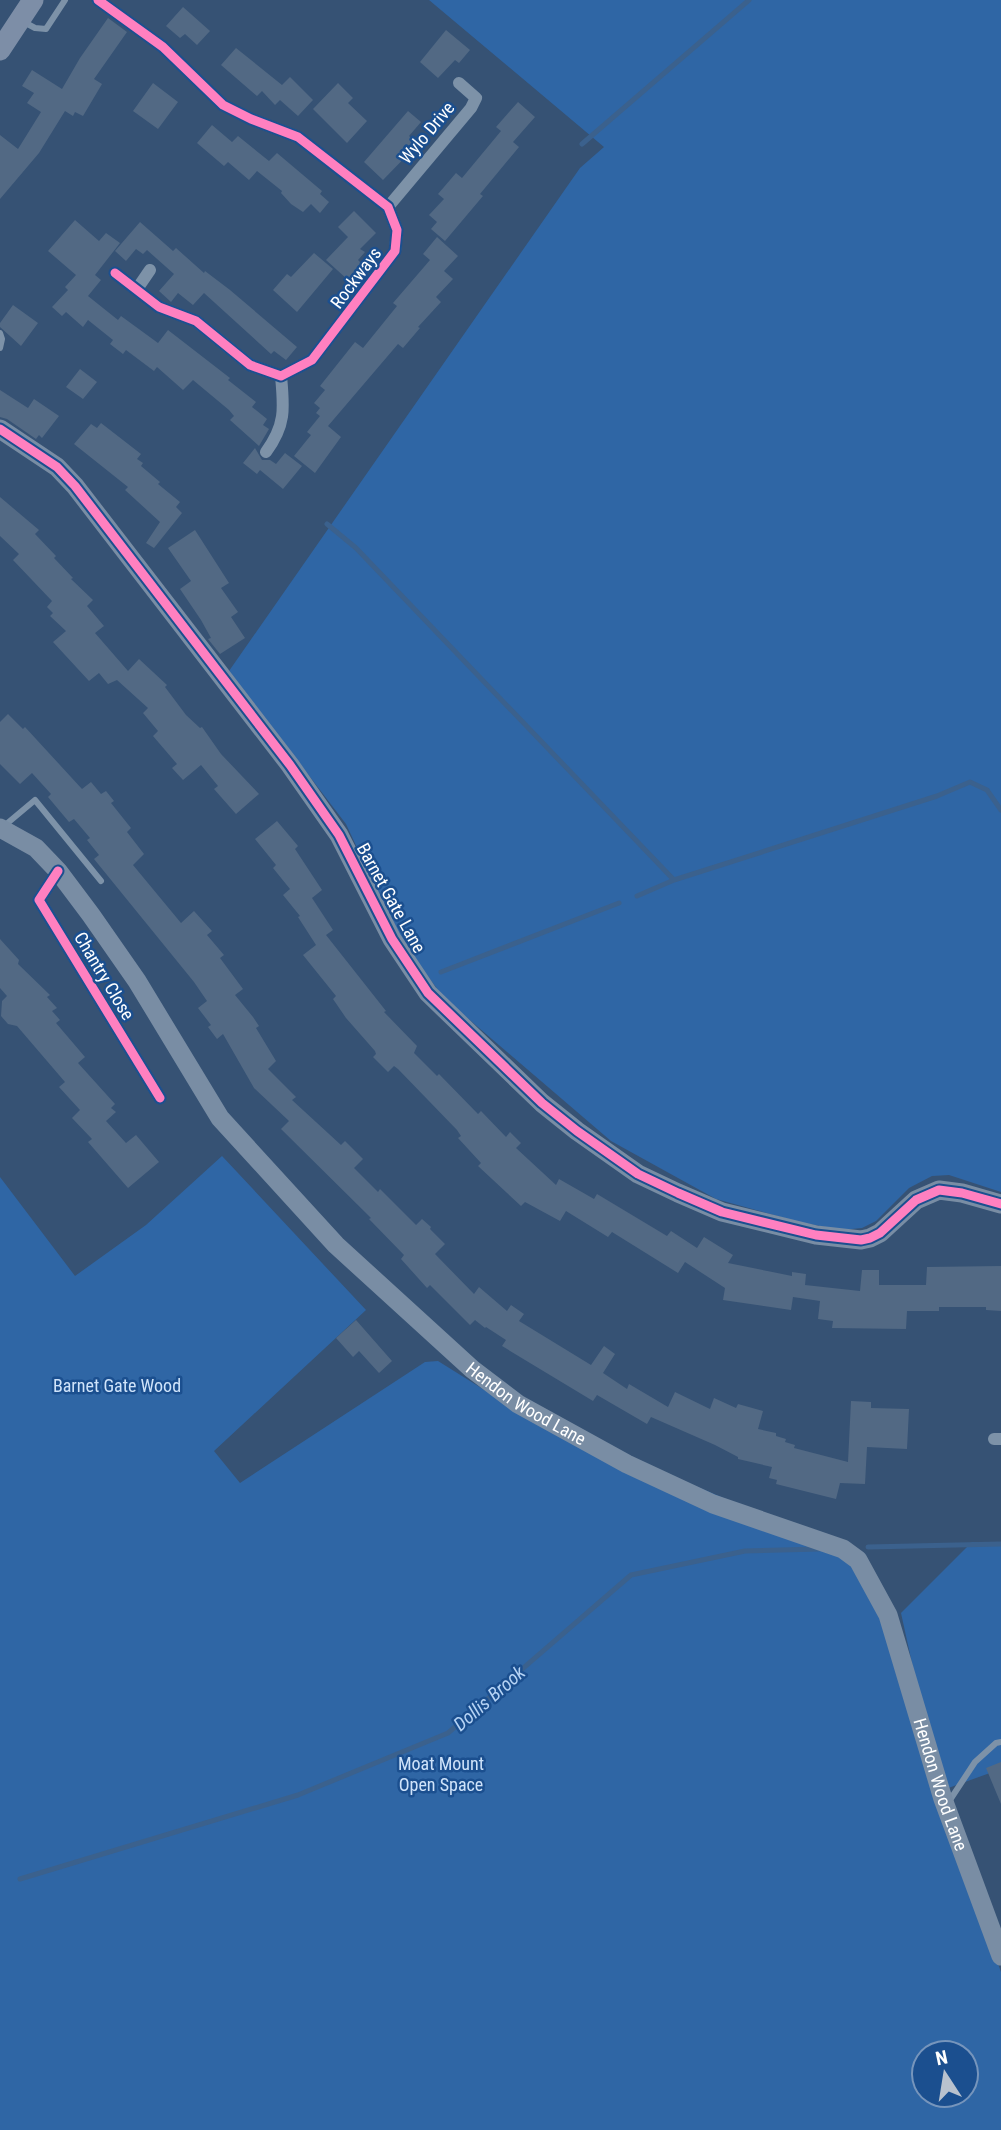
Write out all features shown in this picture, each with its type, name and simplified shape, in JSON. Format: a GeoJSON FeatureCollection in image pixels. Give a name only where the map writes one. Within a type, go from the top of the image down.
{"type":"FeatureCollection","features":[{"type":"Feature","properties":{"kind":"main road"},"geometry":{"type":"LineString","coordinates":[[0,50],[33,0]]}},
{"type":"Feature","properties":{"kind":"main road","name":"Barnet Gate Lane"},"geometry":{"type":"LineString","coordinates":[[0,429],[57,467],[75,486],[290,765],[339,835],[392,939],[428,993],[542,1103],[577,1131],[638,1174],[678,1193],[722,1212],[816,1235],[860,1240],[880,1233],[916,1200],[933,1192],[948,1190],[1001,1204]]}},
{"type":"Feature","properties":{"kind":"main road","name":"Hendon Wood Lane"},"geometry":{"type":"LineString","coordinates":[[1,828],[36,848],[58,871],[137,981],[220,1118],[337,1245],[461,1360],[518,1404],[627,1464],[713,1504],[843,1549],[859,1560],[888,1615],[946,1807],[1001,1956]]}},
{"type":"Feature","properties":{"kind":"street"},"geometry":{"type":"LineString","coordinates":[[98,0],[163,47],[223,105],[298,137],[388,206]]}},
{"type":"Feature","properties":{"kind":"street","name":"Wylo Drive"},"geometry":{"type":"LineString","coordinates":[[388,206],[471,108],[476,98],[460,83]]}},
{"type":"Feature","properties":{"kind":"street","name":"Rockways"},"geometry":{"type":"LineString","coordinates":[[281,376],[312,360],[395,251],[397,230],[388,206]]}},
{"type":"Feature","properties":{"kind":"street"},"geometry":{"type":"LineString","coordinates":[[137,289],[150,270]]}},
{"type":"Feature","properties":{"kind":"street"},"geometry":{"type":"LineString","coordinates":[[115,273],[159,307],[196,321],[250,365],[281,376],[284,402],[279,435],[266,452]]}},
{"type":"Feature","properties":{"kind":"street","name":"Chantry Close"},"geometry":{"type":"LineString","coordinates":[[58,871],[40,900],[160,1098]]}},
{"type":"Feature","properties":{"kind":"lane"},"geometry":{"type":"LineString","coordinates":[[20,20],[35,28],[46,29],[65,0]]}},
{"type":"Feature","properties":{"kind":"lane"},"geometry":{"type":"LineString","coordinates":[[0,333],[0,348]]}},
{"type":"Feature","properties":{"kind":"lane"},"geometry":{"type":"LineString","coordinates":[[1,828],[35,800],[101,881]]}},
{"type":"Feature","properties":{"kind":"lane"},"geometry":{"type":"LineString","coordinates":[[946,1807],[975,1762],[996,1743],[1001,1742]]}},
{"type":"Feature","properties":{"kind":"green space"},"geometry":{"type":"Polygon","coordinates":[[[429,0],[1001,0],[1001,1192],[949,1175],[932,1176],[909,1188],[876,1221],[862,1228],[841,1230],[799,1222],[716,1199],[611,1141],[444,998],[399,938],[346,824],[229,671],[580,168],[604,147],[429,0]]]}},
{"type":"Feature","properties":{"kind":"green space","name":"Moat Mount Open Space"},"geometry":{"type":"Polygon","coordinates":[[[222,1156],[366,1310],[214,1451],[240,1483],[425,1362],[438,1361],[515,1409],[843,1549],[888,1615],[942,1810],[1001,1972],[1001,2130],[0,2130],[0,1177],[75,1276],[146,1225],[222,1156]]]}},
{"type":"Feature","properties":{"kind":"green space"},"geometry":{"type":"Polygon","coordinates":[[[972,1542],[1001,1543],[1001,1769],[940,1791],[901,1613],[972,1542]]]}},
{"type":"Feature","properties":{"kind":"building"},"geometry":{"type":"Polygon","coordinates":[[[183,7],[210,31],[197,45],[185,34],[180,38],[166,26],[183,7]]]}},
{"type":"Feature","properties":{"kind":"building"},"geometry":{"type":"Polygon","coordinates":[[[108,18],[127,32],[94,79],[102,84],[83,116],[75,112],[73,116],[65,111],[39,153],[0,199],[0,135],[18,149],[41,112],[27,103],[34,93],[22,86],[32,70],[62,89],[108,18]]]}},
{"type":"Feature","properties":{"kind":"building"},"geometry":{"type":"Polygon","coordinates":[[[446,30],[470,50],[459,63],[455,60],[438,78],[420,62],[446,30]]]}},
{"type":"Feature","properties":{"kind":"building"},"geometry":{"type":"Polygon","coordinates":[[[236,48],[282,85],[290,77],[313,100],[298,116],[280,100],[275,105],[262,91],[257,96],[221,65],[236,48]]]}},
{"type":"Feature","properties":{"kind":"building"},"geometry":{"type":"Polygon","coordinates":[[[153,83],[178,102],[158,129],[133,111],[153,83]]]}},
{"type":"Feature","properties":{"kind":"building"},"geometry":{"type":"Polygon","coordinates":[[[338,83],[353,98],[348,103],[367,121],[347,143],[313,109],[338,83]]]}},
{"type":"Feature","properties":{"kind":"building"},"geometry":{"type":"Polygon","coordinates":[[[518,102],[535,117],[513,142],[519,147],[445,241],[431,229],[437,222],[429,215],[444,199],[438,194],[456,173],[462,178],[501,131],[496,127],[518,102]]]}},
{"type":"Feature","properties":{"kind":"building"},"geometry":{"type":"Polygon","coordinates":[[[408,111],[421,122],[409,136],[418,144],[383,180],[364,162],[408,111]]]}},
{"type":"Feature","properties":{"kind":"building"},"geometry":{"type":"Polygon","coordinates":[[[212,125],[232,142],[238,136],[269,161],[277,153],[322,191],[320,194],[329,202],[320,213],[311,204],[303,212],[257,171],[249,180],[228,162],[224,166],[197,143],[212,125]]]}},
{"type":"Feature","properties":{"kind":"building"},"geometry":{"type":"Polygon","coordinates":[[[354,211],[376,233],[360,249],[365,252],[358,260],[362,264],[348,280],[326,260],[348,237],[338,227],[354,211]]]}},
{"type":"Feature","properties":{"kind":"building"},"geometry":{"type":"Polygon","coordinates":[[[75,220],[99,241],[106,233],[120,243],[95,275],[101,280],[88,296],[118,320],[121,316],[158,343],[168,330],[230,378],[228,380],[256,402],[252,407],[267,419],[263,425],[269,429],[259,446],[230,420],[234,416],[229,410],[193,380],[183,390],[157,367],[154,371],[126,350],[123,354],[110,344],[113,340],[88,320],[83,327],[66,312],[62,316],[52,307],[68,290],[65,287],[76,275],[48,251],[75,220]]]}},
{"type":"Feature","properties":{"kind":"building"},"geometry":{"type":"Polygon","coordinates":[[[140,222],[173,251],[176,248],[204,273],[205,271],[230,290],[297,347],[286,360],[274,351],[271,354],[204,293],[193,305],[178,293],[171,302],[159,291],[174,274],[147,250],[143,254],[136,249],[126,261],[115,251],[140,222]]]}},
{"type":"Feature","properties":{"kind":"building"},"geometry":{"type":"Polygon","coordinates":[[[437,237],[458,256],[444,271],[453,279],[436,297],[441,302],[403,348],[398,344],[328,426],[341,437],[315,473],[294,456],[311,435],[307,432],[320,416],[316,413],[320,408],[314,403],[325,390],[320,386],[355,342],[363,348],[397,306],[393,303],[430,260],[423,254],[437,237]]]}},
{"type":"Feature","properties":{"kind":"building"},"geometry":{"type":"Polygon","coordinates":[[[314,253],[333,269],[297,312],[273,290],[287,274],[291,277],[314,253]]]}},
{"type":"Feature","properties":{"kind":"building"},"geometry":{"type":"Polygon","coordinates":[[[13,305],[38,323],[21,346],[0,327],[13,305]]]}},
{"type":"Feature","properties":{"kind":"building"},"geometry":{"type":"Polygon","coordinates":[[[80,369],[97,382],[83,399],[66,387],[80,369]]]}},
{"type":"Feature","properties":{"kind":"building"},"geometry":{"type":"Polygon","coordinates":[[[0,390],[28,408],[34,399],[59,416],[42,438],[39,435],[36,439],[0,417],[0,390]]]}},
{"type":"Feature","properties":{"kind":"building"},"geometry":{"type":"Polygon","coordinates":[[[101,423],[141,454],[137,459],[143,463],[141,466],[180,502],[176,507],[182,513],[154,548],[146,543],[160,522],[125,490],[128,487],[74,444],[91,424],[97,428],[101,423]]]}},
{"type":"Feature","properties":{"kind":"building"},"geometry":{"type":"Polygon","coordinates":[[[255,448],[262,460],[270,460],[276,464],[285,453],[302,466],[283,489],[260,470],[257,474],[243,463],[255,448]]]}},
{"type":"Feature","properties":{"kind":"building"},"geometry":{"type":"Polygon","coordinates":[[[0,497],[39,530],[35,534],[56,556],[54,558],[73,578],[71,579],[93,600],[87,606],[104,626],[95,633],[128,671],[139,659],[167,685],[165,687],[186,715],[202,727],[221,754],[259,794],[236,814],[214,789],[218,786],[201,765],[183,780],[172,768],[177,764],[153,736],[158,731],[143,713],[148,708],[117,680],[108,684],[99,673],[89,681],[53,642],[66,631],[50,616],[53,613],[47,607],[52,601],[13,560],[19,554],[0,536],[0,497]]]}},
{"type":"Feature","properties":{"kind":"building"},"geometry":{"type":"Polygon","coordinates":[[[195,530],[229,583],[221,588],[238,612],[231,617],[245,638],[220,654],[208,639],[211,638],[201,620],[180,589],[191,581],[168,548],[195,530]]]}},
{"type":"Feature","properties":{"kind":"building"},"geometry":{"type":"Polygon","coordinates":[[[8,714],[23,729],[25,727],[82,789],[91,782],[101,794],[106,791],[114,801],[111,803],[131,828],[127,832],[144,854],[133,865],[181,923],[194,911],[212,931],[207,935],[224,955],[220,958],[243,989],[235,995],[259,1026],[256,1028],[276,1061],[268,1069],[296,1097],[292,1100],[341,1145],[345,1141],[363,1159],[354,1168],[378,1192],[380,1189],[416,1225],[422,1219],[431,1227],[445,1244],[435,1254],[474,1294],[479,1287],[507,1311],[511,1305],[524,1314],[519,1321],[591,1365],[604,1346],[615,1354],[603,1373],[627,1389],[629,1384],[668,1407],[675,1392],[710,1409],[714,1398],[736,1408],[738,1404],[763,1411],[758,1429],[776,1433],[776,1436],[786,1439],[785,1442],[795,1445],[794,1448],[848,1462],[851,1401],[871,1402],[871,1408],[909,1409],[907,1449],[867,1447],[865,1484],[840,1483],[836,1499],[776,1484],[777,1480],[769,1478],[772,1467],[738,1459],[715,1445],[651,1417],[647,1424],[597,1395],[593,1401],[502,1346],[506,1340],[475,1320],[470,1325],[430,1285],[427,1288],[401,1259],[404,1255],[369,1219],[371,1218],[281,1129],[289,1121],[254,1088],[223,1034],[217,1039],[208,1027],[211,1025],[198,1008],[207,1001],[94,859],[99,855],[87,840],[90,838],[74,819],[69,822],[48,797],[51,794],[32,773],[20,784],[0,764],[0,722],[8,714]]]}},
{"type":"Feature","properties":{"kind":"building"},"geometry":{"type":"Polygon","coordinates":[[[277,821],[298,846],[295,849],[322,890],[312,898],[333,930],[326,935],[386,1011],[384,1012],[417,1046],[414,1053],[478,1114],[481,1111],[506,1137],[510,1132],[521,1143],[516,1148],[556,1185],[559,1179],[594,1199],[597,1194],[667,1236],[671,1231],[697,1248],[704,1237],[733,1255],[728,1263],[792,1276],[792,1272],[806,1274],[805,1285],[860,1291],[862,1270],[879,1270],[879,1285],[926,1285],[927,1267],[1001,1266],[1001,1311],[986,1310],[986,1307],[939,1307],[939,1311],[907,1311],[906,1329],[832,1328],[833,1321],[818,1319],[820,1301],[793,1297],[791,1310],[723,1300],[725,1288],[685,1262],[678,1273],[612,1232],[608,1237],[566,1211],[560,1221],[525,1202],[521,1206],[478,1166],[481,1163],[458,1138],[461,1136],[457,1130],[398,1069],[394,1066],[388,1072],[373,1057],[375,1051],[346,1018],[333,999],[336,996],[303,955],[316,945],[298,917],[300,916],[283,895],[290,889],[273,868],[276,865],[255,839],[277,821]]]}},
{"type":"Feature","properties":{"kind":"building"},"geometry":{"type":"Polygon","coordinates":[[[0,939],[19,960],[18,964],[50,995],[47,997],[57,1008],[52,1011],[60,1020],[56,1023],[85,1057],[78,1063],[115,1104],[111,1108],[116,1112],[106,1121],[126,1143],[136,1135],[159,1162],[128,1188],[88,1142],[92,1139],[72,1118],[80,1110],[59,1087],[65,1082],[17,1026],[8,1024],[1,1016],[2,1001],[7,996],[0,988],[0,939]]]}},
{"type":"Feature","properties":{"kind":"building"},"geometry":{"type":"Polygon","coordinates":[[[356,1320],[392,1361],[379,1373],[359,1351],[353,1357],[336,1338],[356,1320]]]}},
{"type":"Feature","properties":{"kind":"building"},"geometry":{"type":"Polygon","coordinates":[[[1001,1762],[1001,1804],[986,1768],[1001,1762]]]}},
{"type":"Feature","properties":{"kind":"waterway"},"geometry":{"type":"LineString","coordinates":[[582,144],[749,0]]}},
{"type":"Feature","properties":{"kind":"waterway"},"geometry":{"type":"LineString","coordinates":[[327,524],[356,548],[674,880],[937,796],[970,782],[987,790],[1001,810]]}},
{"type":"Feature","properties":{"kind":"waterway"},"geometry":{"type":"LineString","coordinates":[[637,896],[674,880]]}},
{"type":"Feature","properties":{"kind":"waterway"},"geometry":{"type":"LineString","coordinates":[[441,972],[619,903]]}},
{"type":"Feature","properties":{"kind":"waterway","name":"Dollis Brook"},"geometry":{"type":"LineString","coordinates":[[868,1547],[1001,1544]]}},
{"type":"Feature","properties":{"kind":"waterway","name":"Dollis Brook"},"geometry":{"type":"LineString","coordinates":[[20,1879],[298,1795],[448,1733],[631,1575],[745,1551],[820,1549]]}},
{"type":"Feature","properties":{"kind":"cycle path"},"geometry":{"type":"LineString","coordinates":[[98,0],[163,47],[223,105],[298,137],[388,207],[397,230],[395,251],[312,360],[281,376],[250,365],[196,321],[159,307],[115,273]]}},
{"type":"Feature","properties":{"kind":"cycle path"},"geometry":{"type":"LineString","coordinates":[[0,429],[57,467],[75,486],[290,765],[339,835],[392,939],[428,993],[542,1103],[577,1131],[638,1174],[678,1193],[722,1212],[816,1235],[861,1240],[870,1238],[880,1233],[916,1200],[939,1190],[962,1193],[1001,1204]]}},
{"type":"Feature","properties":{"kind":"cycle path"},"geometry":{"type":"LineString","coordinates":[[58,871],[39,900],[160,1098]]}},
{"type":"Feature","properties":{"kind":"park label","name":"Barnet Gate Wood"},"geometry":{"type":"Point","coordinates":[117,1386]}}]}
